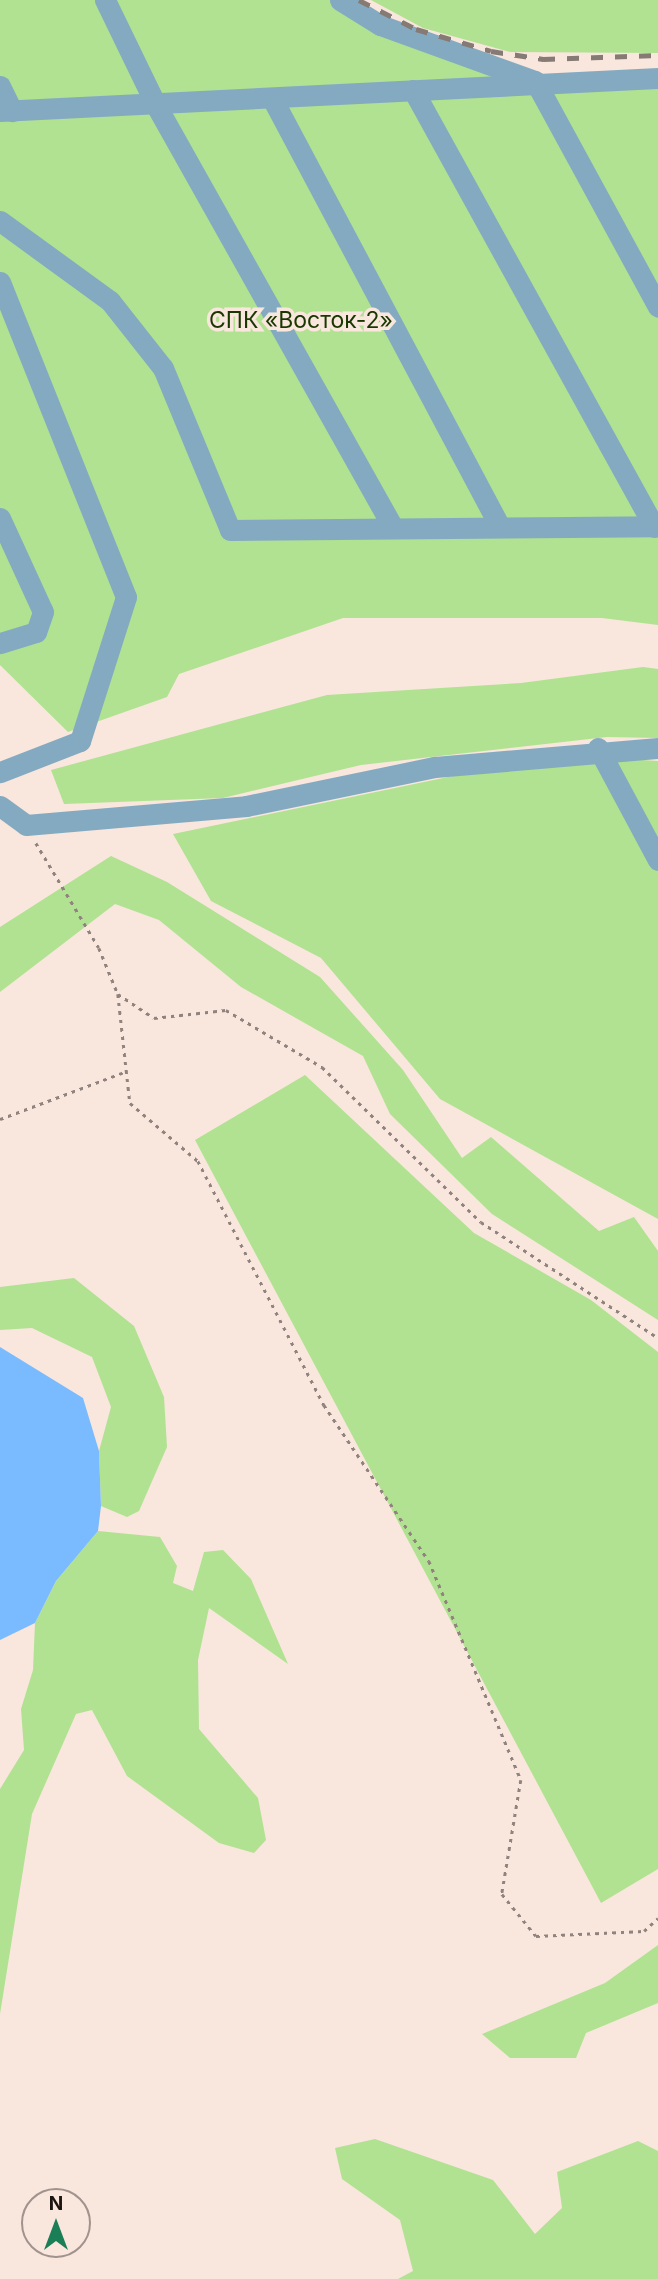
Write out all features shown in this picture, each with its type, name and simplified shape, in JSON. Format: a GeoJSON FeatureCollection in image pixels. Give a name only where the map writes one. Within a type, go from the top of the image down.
{"type":"FeatureCollection","features":[{"type":"Feature","properties":{"kind":"street"},"geometry":{"type":"LineString","coordinates":[[105,0],[157,107],[392,526]]}},
{"type":"Feature","properties":{"kind":"street"},"geometry":{"type":"LineString","coordinates":[[340,0],[380,25],[535,81],[658,307]]}},
{"type":"Feature","properties":{"kind":"street"},"geometry":{"type":"LineString","coordinates":[[0,86],[6,111],[157,107],[535,81],[656,81]]}},
{"type":"Feature","properties":{"kind":"street"},"geometry":{"type":"LineString","coordinates":[[0,221],[110,301],[163,368],[230,530],[498,524],[656,526],[413,90]]}},
{"type":"Feature","properties":{"kind":"street"},"geometry":{"type":"LineString","coordinates":[[274,100],[498,524]]}},
{"type":"Feature","properties":{"kind":"street"},"geometry":{"type":"LineString","coordinates":[[0,282],[126,597],[80,741],[0,772]]}},
{"type":"Feature","properties":{"kind":"street"},"geometry":{"type":"LineString","coordinates":[[0,517],[43,612],[36,632],[0,643]]}},
{"type":"Feature","properties":{"kind":"street"},"geometry":{"type":"LineString","coordinates":[[598,748],[658,860]]}},
{"type":"Feature","properties":{"kind":"street"},"geometry":{"type":"LineString","coordinates":[[0,806],[26,825],[246,806],[435,767],[598,748],[658,748]]}},
{"type":"Feature","properties":{"kind":"path"},"geometry":{"type":"LineString","coordinates":[[26,825],[99,948],[118,994],[130,1103],[198,1161],[324,1405],[429,1561],[521,1780],[502,1894],[536,1936],[644,1931],[658,1917]]}},
{"type":"Feature","properties":{"kind":"path"},"geometry":{"type":"LineString","coordinates":[[118,994],[155,1018],[226,1010],[322,1067],[481,1222],[658,1338]]}},
{"type":"Feature","properties":{"kind":"path"},"geometry":{"type":"LineString","coordinates":[[0,1119],[127,1071]]}},
{"type":"Feature","properties":{"kind":"green space","name":"СПК «Восток-2»"},"geometry":{"type":"Polygon","coordinates":[[[0,0],[334,0],[544,89],[658,86],[658,625],[602,618],[343,618],[179,674],[167,697],[68,732],[0,665],[0,0]]]}},
{"type":"Feature","properties":{"kind":"green space"},"geometry":{"type":"Polygon","coordinates":[[[371,0],[658,0],[658,53],[510,52],[423,28],[371,0]]]}},
{"type":"Feature","properties":{"kind":"green space"},"geometry":{"type":"Polygon","coordinates":[[[643,667],[658,669],[658,738],[607,737],[361,765],[223,798],[64,804],[51,770],[327,695],[521,683],[643,667]]]}},
{"type":"Feature","properties":{"kind":"green space"},"geometry":{"type":"Polygon","coordinates":[[[611,758],[658,761],[658,1219],[440,1099],[321,958],[211,901],[173,834],[477,771],[611,758]]]}},
{"type":"Feature","properties":{"kind":"green space"},"geometry":{"type":"Polygon","coordinates":[[[111,856],[167,882],[320,977],[403,1070],[462,1158],[491,1137],[599,1231],[634,1217],[658,1251],[658,1320],[492,1214],[390,1114],[363,1056],[241,987],[159,920],[115,904],[0,992],[0,927],[111,856]]]}},
{"type":"Feature","properties":{"kind":"green space"},"geometry":{"type":"Polygon","coordinates":[[[305,1075],[474,1233],[591,1300],[658,1352],[658,1869],[601,1903],[195,1140],[305,1075]]]}},
{"type":"Feature","properties":{"kind":"green space"},"geometry":{"type":"Polygon","coordinates":[[[74,1278],[134,1326],[164,1397],[167,1447],[139,1511],[127,1517],[101,1506],[99,1451],[111,1407],[92,1357],[32,1328],[0,1330],[0,1287],[74,1278]]]}},
{"type":"Feature","properties":{"kind":"green space"},"geometry":{"type":"Polygon","coordinates":[[[98,1531],[160,1537],[177,1566],[173,1583],[193,1591],[204,1552],[223,1550],[251,1579],[288,1664],[209,1608],[198,1660],[199,1729],[258,1798],[266,1840],[254,1853],[219,1843],[127,1776],[92,1710],[76,1714],[32,1814],[0,2014],[0,1789],[24,1750],[21,1709],[33,1670],[35,1623],[56,1581],[98,1531]]]}},
{"type":"Feature","properties":{"kind":"green space"},"geometry":{"type":"Polygon","coordinates":[[[658,1945],[658,2003],[586,2033],[576,2058],[510,2058],[482,2034],[605,1983],[658,1945]]]}},
{"type":"Feature","properties":{"kind":"green space"},"geometry":{"type":"Polygon","coordinates":[[[375,2139],[493,2180],[535,2234],[562,2208],[557,2172],[638,2141],[658,2151],[658,2279],[398,2279],[413,2271],[400,2220],[342,2179],[335,2148],[375,2139]]]}},
{"type":"Feature","properties":{"kind":"water"},"geometry":{"type":"Polygon","coordinates":[[[0,1347],[83,1398],[99,1451],[101,1506],[98,1531],[56,1581],[35,1623],[0,1640],[0,1347]]]}},
{"type":"Feature","properties":{"kind":"railway"},"geometry":{"type":"LineString","coordinates":[[359,0],[416,29],[491,51],[543,59],[658,55]]}}]}
